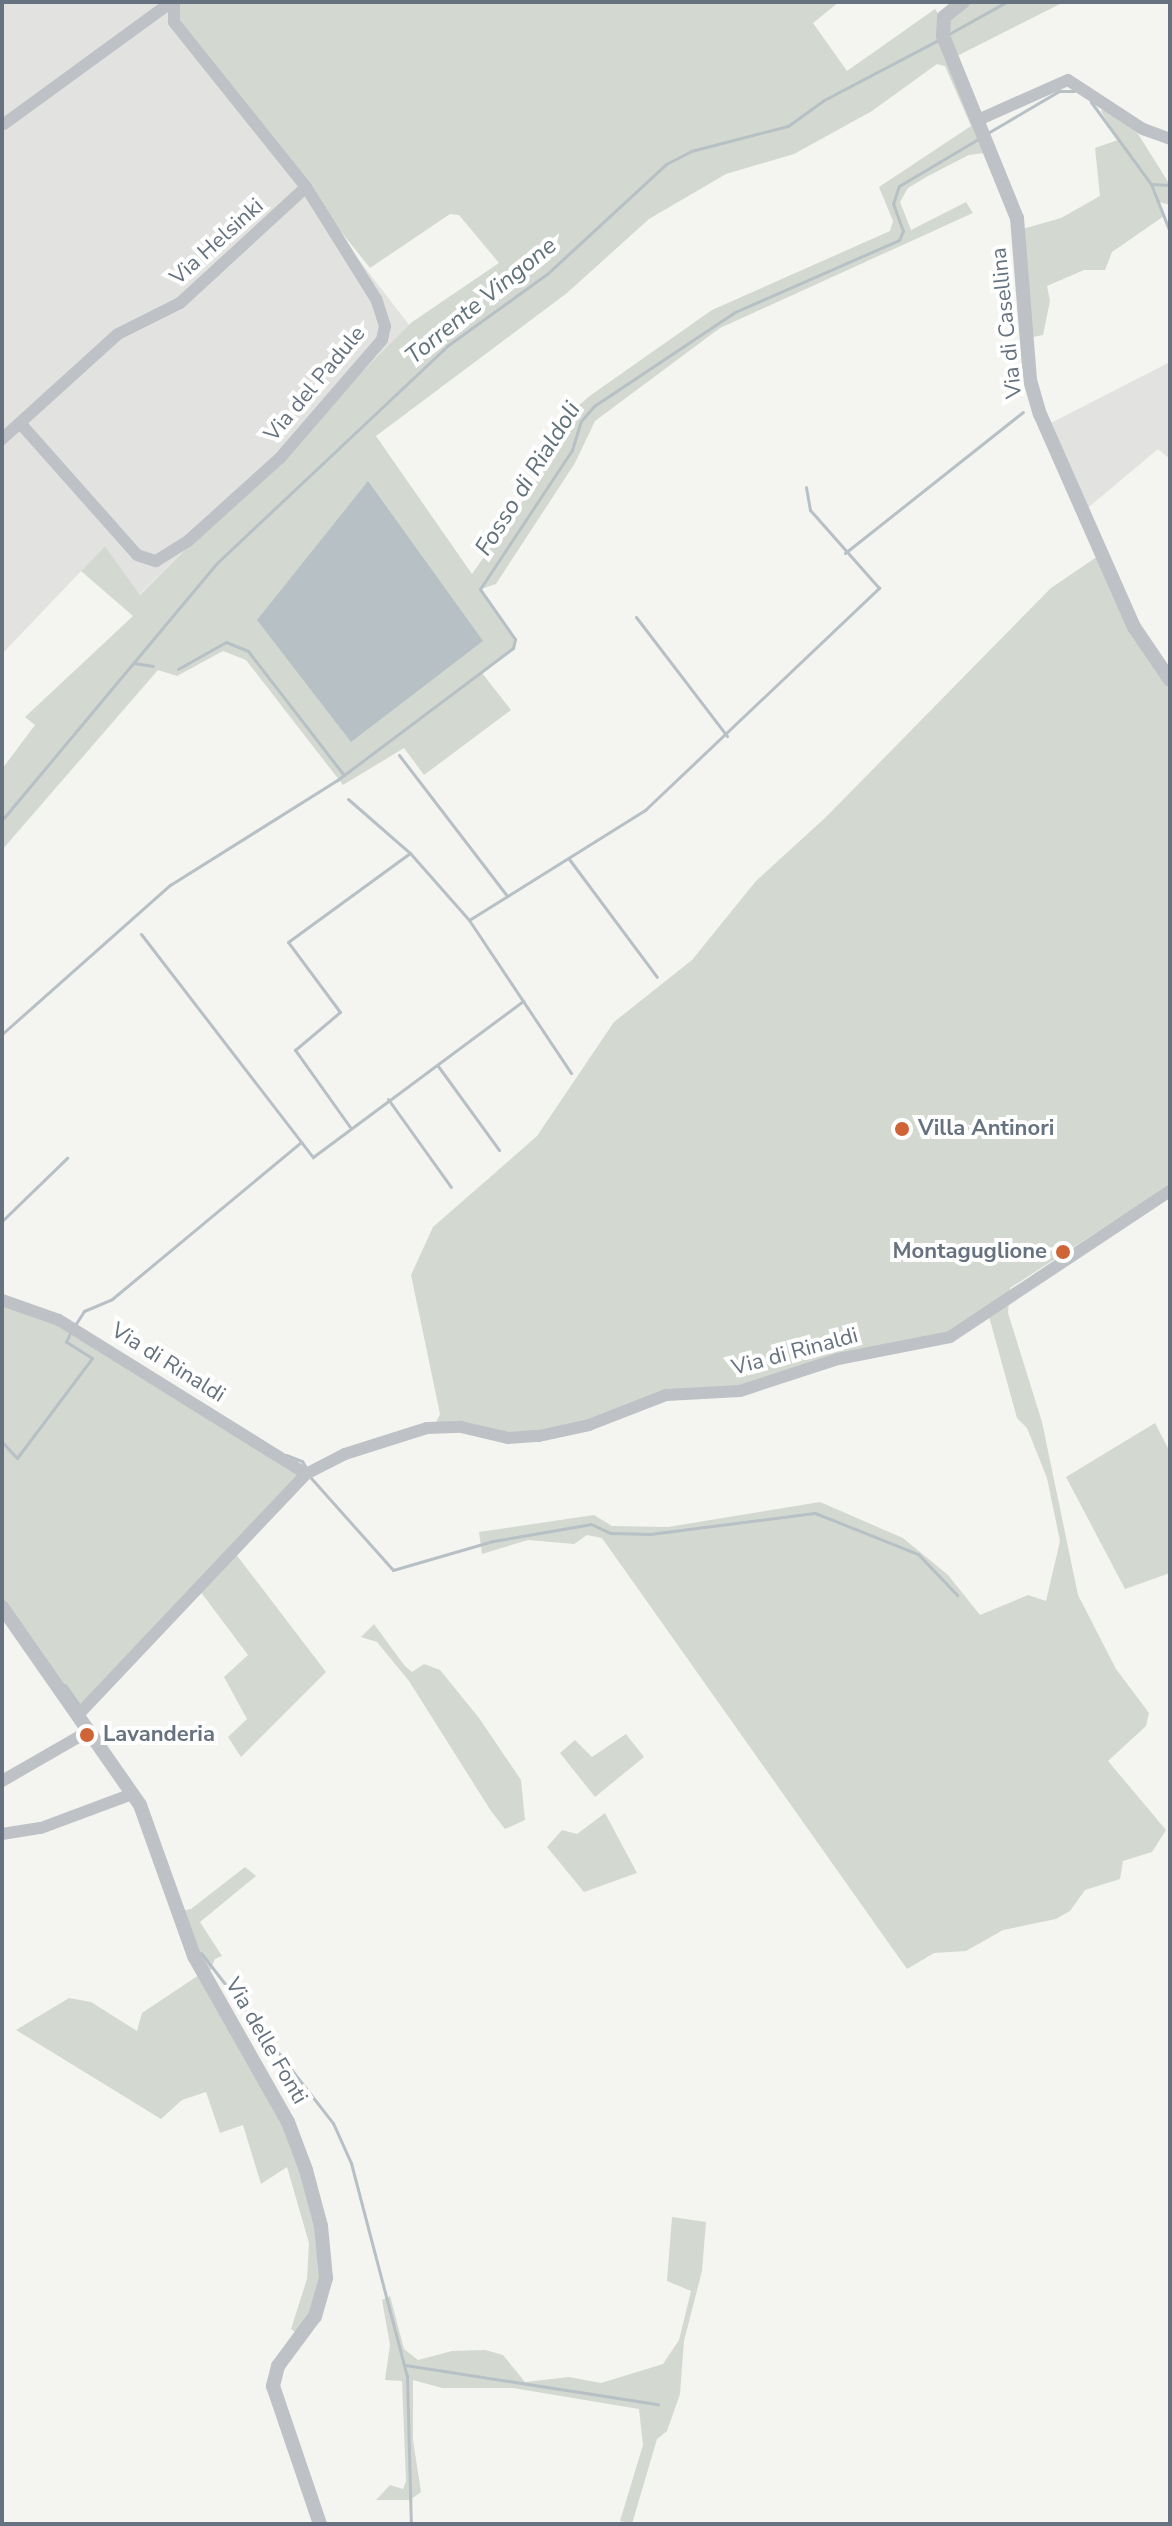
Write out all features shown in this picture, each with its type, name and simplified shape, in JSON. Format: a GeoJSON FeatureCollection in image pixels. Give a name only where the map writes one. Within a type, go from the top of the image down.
{"type":"FeatureCollection","features":[{"type":"Feature","properties":{"kind":"street","name":"Via di Casellina"},"geometry":{"type":"LineString","coordinates":[[963,2],[942,24],[947,50],[1017,218],[1030,380],[1040,414],[1134,627],[1170,680]]}},
{"type":"Feature","properties":{"kind":"street"},"geometry":{"type":"LineString","coordinates":[[4,124],[176,3]]}},
{"type":"Feature","properties":{"kind":"street","name":"Via del Padule"},"geometry":{"type":"LineString","coordinates":[[20,423],[137,555],[156,561],[188,541],[280,458],[382,340],[385,326],[376,299],[306,187],[174,22],[176,3]]}},
{"type":"Feature","properties":{"kind":"street"},"geometry":{"type":"LineString","coordinates":[[979,123],[1068,80],[1143,129],[1170,139]]}},
{"type":"Feature","properties":{"kind":"street","name":"Via Helsinki"},"geometry":{"type":"LineString","coordinates":[[2,439],[118,334],[180,303],[306,187]]}},
{"type":"Feature","properties":{"kind":"street","name":"Via di Rinaldi"},"geometry":{"type":"LineString","coordinates":[[78,1715],[306,1474],[345,1454],[427,1428],[461,1427],[508,1438],[539,1436],[589,1425],[666,1395],[740,1391],[838,1359],[950,1337],[1170,1191]]}},
{"type":"Feature","properties":{"kind":"street","name":"Via di Rinaldi"},"geometry":{"type":"LineString","coordinates":[[2,1300],[59,1320],[306,1474]]}},
{"type":"Feature","properties":{"kind":"street","name":"Via delle Fonti"},"geometry":{"type":"LineString","coordinates":[[2,1607],[132,1794],[194,1956],[288,2122],[321,2226],[326,2278],[315,2316],[278,2366],[273,2386],[320,2524]]}},
{"type":"Feature","properties":{"kind":"street"},"geometry":{"type":"LineString","coordinates":[[2,1781],[89,1731]]}},
{"type":"Feature","properties":{"kind":"street"},"geometry":{"type":"LineString","coordinates":[[2,1834],[41,1828],[132,1794]]}},
{"type":"Feature","properties":{"kind":"shaded area"},"geometry":{"type":"Polygon","coordinates":[[[2,2],[183,2],[176,6],[175,22],[410,326],[139,595],[105,546],[2,654],[2,2]]]}},
{"type":"Feature","properties":{"kind":"shaded area"},"geometry":{"type":"Polygon","coordinates":[[[183,2],[839,2],[813,23],[847,71],[935,9],[943,20],[963,2],[1064,2],[951,59],[991,152],[969,155],[928,176],[908,188],[900,202],[911,230],[966,202],[973,213],[720,328],[595,421],[575,463],[496,584],[481,589],[515,639],[513,648],[482,673],[511,710],[424,775],[404,748],[343,785],[246,660],[223,651],[177,676],[158,670],[2,850],[2,769],[35,725],[25,717],[133,616],[81,571],[105,546],[140,595],[412,322],[499,263],[459,215],[450,214],[370,268],[174,22],[176,6],[183,2]],[[937,64],[872,111],[794,154],[726,174],[649,219],[567,293],[376,436],[472,574],[560,448],[578,406],[591,395],[712,310],[890,231],[893,221],[879,187],[971,126],[945,66],[937,64]]]}},
{"type":"Feature","properties":{"kind":"shaded area"},"geometry":{"type":"Polygon","coordinates":[[[1110,103],[1125,113],[1170,185],[1170,205],[1159,202],[1164,216],[1112,252],[1105,270],[1084,270],[1047,286],[1050,301],[1043,335],[1028,338],[1019,230],[1061,218],[1100,196],[1095,148],[1118,140],[1101,111],[1110,103]]]}},
{"type":"Feature","properties":{"kind":"shaded area"},"geometry":{"type":"Polygon","coordinates":[[[1170,362],[1170,459],[1158,449],[1083,512],[1045,426],[1170,362]]]}},
{"type":"Feature","properties":{"kind":"shaded area"},"geometry":{"type":"Polygon","coordinates":[[[368,481],[483,641],[351,742],[257,620],[368,481]]]}},
{"type":"Feature","properties":{"kind":"shaded area"},"geometry":{"type":"Polygon","coordinates":[[[1101,554],[1170,680],[1170,1185],[1010,1288],[1008,1313],[1042,1422],[1078,1595],[1116,1669],[1149,1713],[1146,1726],[1108,1761],[1166,1830],[1152,1852],[1123,1861],[1120,1879],[1085,1890],[1070,1911],[1056,1919],[1003,1930],[966,1951],[934,1953],[907,1969],[602,1538],[587,1535],[574,1544],[528,1540],[482,1554],[479,1532],[594,1515],[612,1526],[668,1527],[820,1502],[903,1538],[948,1575],[980,1615],[1028,1595],[1046,1601],[1060,1541],[1047,1478],[1027,1428],[1017,1418],[988,1313],[950,1337],[838,1359],[740,1391],[685,1392],[539,1436],[434,1427],[440,1414],[411,1275],[433,1227],[537,1136],[614,1022],[692,960],[756,881],[826,817],[1051,588],[1101,554]]]}},
{"type":"Feature","properties":{"kind":"shaded area"},"geometry":{"type":"Polygon","coordinates":[[[2,1300],[59,1320],[306,1474],[235,1553],[326,1672],[241,1757],[228,1737],[247,1719],[224,1677],[248,1655],[200,1591],[78,1715],[2,1607],[2,1300]]]}},
{"type":"Feature","properties":{"kind":"shaded area"},"geometry":{"type":"Polygon","coordinates":[[[1155,1423],[1170,1452],[1170,1573],[1125,1589],[1066,1477],[1155,1423]]]}},
{"type":"Feature","properties":{"kind":"shaded area"},"geometry":{"type":"Polygon","coordinates":[[[374,1624],[404,1665],[412,1672],[424,1664],[440,1670],[479,1718],[521,1780],[525,1820],[505,1829],[491,1811],[409,1681],[377,1642],[361,1637],[374,1624]]]}},
{"type":"Feature","properties":{"kind":"shaded area"},"geometry":{"type":"Polygon","coordinates":[[[626,1734],[644,1757],[595,1797],[560,1753],[575,1740],[592,1757],[626,1734]]]}},
{"type":"Feature","properties":{"kind":"shaded area"},"geometry":{"type":"Polygon","coordinates":[[[605,1813],[637,1873],[584,1892],[547,1847],[562,1830],[577,1834],[605,1813]]]}},
{"type":"Feature","properties":{"kind":"shaded area"},"geometry":{"type":"Polygon","coordinates":[[[245,1867],[256,1876],[200,1922],[222,1956],[215,1959],[206,1981],[306,2170],[326,2278],[301,2336],[291,2329],[307,2279],[309,2243],[287,2167],[261,2184],[243,2125],[220,2133],[206,2092],[182,2100],[161,2119],[16,2030],[69,1998],[91,2002],[137,2031],[142,2013],[202,1973],[176,1912],[191,1909],[245,1867]]]}},
{"type":"Feature","properties":{"kind":"shaded area"},"geometry":{"type":"Polygon","coordinates":[[[672,2217],[706,2222],[702,2271],[684,2341],[680,2394],[667,2431],[657,2439],[632,2524],[620,2521],[643,2445],[639,2409],[513,2388],[442,2388],[413,2380],[413,2440],[421,2492],[410,2500],[376,2500],[390,2485],[403,2489],[406,2481],[402,2381],[385,2380],[390,2345],[382,2300],[390,2296],[404,2349],[418,2360],[452,2351],[485,2350],[503,2355],[525,2382],[569,2377],[601,2383],[663,2364],[679,2340],[691,2291],[667,2281],[672,2217]]]}},
{"type":"Feature","properties":{"kind":"waterway","name":"Torrente Vingone"},"geometry":{"type":"LineString","coordinates":[[947,35],[1006,2]]}},
{"type":"Feature","properties":{"kind":"waterway","name":"Torrente Vingone"},"geometry":{"type":"LineString","coordinates":[[2,820],[218,562],[447,346],[547,274],[666,164],[691,151],[788,126],[824,100],[940,39]]}},
{"type":"Feature","properties":{"kind":"waterway","name":"Fosso di Rialdoli"},"geometry":{"type":"LineString","coordinates":[[986,134],[1059,91],[1074,91]]}},
{"type":"Feature","properties":{"kind":"waterway","name":"Fosso di Rialdoli"},"geometry":{"type":"LineString","coordinates":[[1091,102],[1151,184],[1170,232]]}},
{"type":"Feature","properties":{"kind":"waterway","name":"Fosso di Rialdoli"},"geometry":{"type":"LineString","coordinates":[[2,1034],[170,885],[336,781],[513,648],[515,639],[480,589],[572,450],[581,421],[594,406],[735,312],[899,240],[903,231],[893,204],[899,186],[980,138]]}},
{"type":"Feature","properties":{"kind":"waterway"},"geometry":{"type":"LineString","coordinates":[[1151,184],[1170,185]]}},
{"type":"Feature","properties":{"kind":"waterway"},"geometry":{"type":"LineString","coordinates":[[845,553],[1023,412]]}},
{"type":"Feature","properties":{"kind":"waterway"},"geometry":{"type":"LineString","coordinates":[[469,920],[645,810],[879,588],[810,510],[806,487]]}},
{"type":"Feature","properties":{"kind":"waterway"},"geometry":{"type":"LineString","coordinates":[[636,617],[727,736]]}},
{"type":"Feature","properties":{"kind":"waterway"},"geometry":{"type":"LineString","coordinates":[[178,669],[226,642],[248,651],[344,775]]}},
{"type":"Feature","properties":{"kind":"waterway"},"geometry":{"type":"LineString","coordinates":[[134,663],[153,666]]}},
{"type":"Feature","properties":{"kind":"waterway"},"geometry":{"type":"LineString","coordinates":[[399,755],[507,896]]}},
{"type":"Feature","properties":{"kind":"waterway"},"geometry":{"type":"LineString","coordinates":[[348,799],[410,853],[469,920],[571,1073]]}},
{"type":"Feature","properties":{"kind":"waterway"},"geometry":{"type":"LineString","coordinates":[[350,1127],[295,1050],[340,1012],[288,942],[410,853]]}},
{"type":"Feature","properties":{"kind":"waterway"},"geometry":{"type":"LineString","coordinates":[[569,859],[657,977]]}},
{"type":"Feature","properties":{"kind":"waterway"},"geometry":{"type":"LineString","coordinates":[[141,934],[313,1157],[523,1001]]}},
{"type":"Feature","properties":{"kind":"waterway"},"geometry":{"type":"LineString","coordinates":[[438,1066],[499,1150]]}},
{"type":"Feature","properties":{"kind":"waterway"},"geometry":{"type":"LineString","coordinates":[[388,1099],[451,1187]]}},
{"type":"Feature","properties":{"kind":"waterway"},"geometry":{"type":"LineString","coordinates":[[75,1325],[84,1311],[112,1299],[301,1142]]}},
{"type":"Feature","properties":{"kind":"waterway"},"geometry":{"type":"LineString","coordinates":[[2,1221],[67,1158]]}},
{"type":"Feature","properties":{"kind":"waterway"},"geometry":{"type":"LineString","coordinates":[[2,1442],[17,1458],[92,1358],[66,1342],[71,1331]]}},
{"type":"Feature","properties":{"kind":"waterway"},"geometry":{"type":"LineString","coordinates":[[286,1455],[302,1461],[308,1471]]}},
{"type":"Feature","properties":{"kind":"waterway"},"geometry":{"type":"LineString","coordinates":[[311,1478],[393,1570],[493,1541],[591,1524],[610,1533],[650,1534],[815,1513],[918,1554],[957,1595]]}},
{"type":"Feature","properties":{"kind":"waterway"},"geometry":{"type":"LineString","coordinates":[[65,1685],[81,1708]]}},
{"type":"Feature","properties":{"kind":"waterway"},"geometry":{"type":"LineString","coordinates":[[201,1953],[333,2123],[351,2163],[407,2376],[411,2524]]}},
{"type":"Feature","properties":{"kind":"waterway"},"geometry":{"type":"LineString","coordinates":[[405,2365],[658,2404]]}},
{"type":"Feature","properties":{"kind":"place","name":"Villa Antinori"},"geometry":{"type":"Point","coordinates":[902,1129]}},
{"type":"Feature","properties":{"kind":"place","name":"Montaguglione"},"geometry":{"type":"Point","coordinates":[1063,1252]}},
{"type":"Feature","properties":{"kind":"place","name":"Lavanderia"},"geometry":{"type":"Point","coordinates":[87,1735]}}]}
